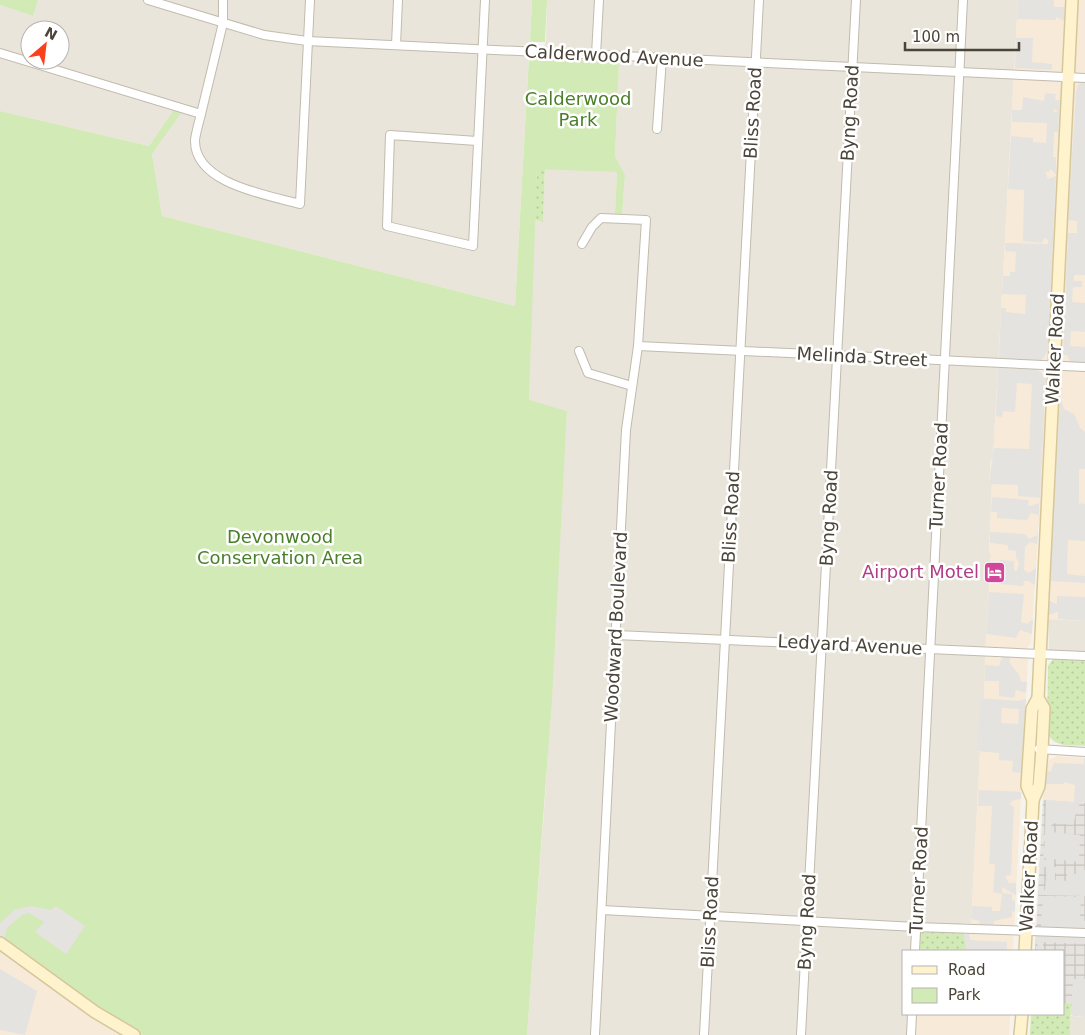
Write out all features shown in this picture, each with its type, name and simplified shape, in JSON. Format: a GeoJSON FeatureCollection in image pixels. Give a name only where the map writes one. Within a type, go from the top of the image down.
{"type":"FeatureCollection","features":[{"type":"Feature","properties":{"kind":"main road","name":"Walker Road"},"geometry":{"type":"LineString","coordinates":[[1033,800],[1028,786],[1032,709],[1038,698],[1072,0]]}},
{"type":"Feature","properties":{"kind":"main road","name":"Walker Road"},"geometry":{"type":"LineString","coordinates":[[1025,950],[1033,800],[1039,786],[1042,750],[1044,708],[1038,698]]}},
{"type":"Feature","properties":{"kind":"main road"},"geometry":{"type":"LineString","coordinates":[[0,943],[95,1012],[134,1035]]}},
{"type":"Feature","properties":{"kind":"main road"},"geometry":{"type":"LineString","coordinates":[[1020,1035],[1022,1015]]}},
{"type":"Feature","properties":{"kind":"street","name":"Calderwood Avenue"},"geometry":{"type":"LineString","coordinates":[[148,0],[264,35],[308,41],[1085,78]]}},
{"type":"Feature","properties":{"kind":"street"},"geometry":{"type":"LineString","coordinates":[[223,0],[224,23],[195,141],[200,158],[211,172],[235,187],[300,204],[310,0]]}},
{"type":"Feature","properties":{"kind":"street"},"geometry":{"type":"LineString","coordinates":[[396,45],[398,0]]}},
{"type":"Feature","properties":{"kind":"street"},"geometry":{"type":"LineString","coordinates":[[477,141],[390,135],[387,226],[473,246],[485,0]]}},
{"type":"Feature","properties":{"kind":"street"},"geometry":{"type":"LineString","coordinates":[[596,55],[599,0]]}},
{"type":"Feature","properties":{"kind":"street","name":"Bliss Road"},"geometry":{"type":"LineString","coordinates":[[704,1035],[759,0]]}},
{"type":"Feature","properties":{"kind":"street","name":"Byng Road"},"geometry":{"type":"LineString","coordinates":[[801,1035],[856,0]]}},
{"type":"Feature","properties":{"kind":"street","name":"Turner Road"},"geometry":{"type":"LineString","coordinates":[[915,950],[963,0]]}},
{"type":"Feature","properties":{"kind":"street"},"geometry":{"type":"LineString","coordinates":[[0,53],[201,114]]}},
{"type":"Feature","properties":{"kind":"street"},"geometry":{"type":"LineString","coordinates":[[657,129],[662,58]]}},
{"type":"Feature","properties":{"kind":"street","name":"Woodward Boulevard"},"geometry":{"type":"LineString","coordinates":[[582,244],[592,227],[601,218],[646,220],[638,346],[626,430],[595,1035]]}},
{"type":"Feature","properties":{"kind":"street","name":"Melinda Street"},"geometry":{"type":"LineString","coordinates":[[638,346],[1085,368]]}},
{"type":"Feature","properties":{"kind":"street"},"geometry":{"type":"LineString","coordinates":[[579,351],[588,374],[632,386]]}},
{"type":"Feature","properties":{"kind":"street","name":"Ledyard Avenue"},"geometry":{"type":"LineString","coordinates":[[616,635],[1085,656]]}},
{"type":"Feature","properties":{"kind":"street"},"geometry":{"type":"LineString","coordinates":[[1030,749],[1085,752]]}},
{"type":"Feature","properties":{"kind":"street"},"geometry":{"type":"LineString","coordinates":[[602,910],[916,927],[1085,933]]}},
{"type":"Feature","properties":{"kind":"street"},"geometry":{"type":"LineString","coordinates":[[911,1035],[912,1015]]}},
{"type":"Feature","properties":{"kind":"shaded area"},"geometry":{"type":"Polygon","coordinates":[[[38,0],[532,0],[515,306],[162,216],[152,154],[180,113],[174,111],[149,146],[0,111],[0,5],[33,16],[38,0]]]}},
{"type":"Feature","properties":{"kind":"shaded area"},"geometry":{"type":"Polygon","coordinates":[[[547,0],[1018,0],[993,459],[991,459],[989,483],[992,484],[989,553],[991,553],[984,699],[981,698],[977,751],[980,752],[971,924],[964,924],[967,950],[902,950],[902,1015],[916,1015],[915,1035],[527,1035],[546,785],[567,411],[529,401],[534,219],[543,221],[545,168],[617,172],[615,213],[622,213],[625,175],[615,156],[619,62],[541,58],[546,40],[547,0]]]}},
{"type":"Feature","properties":{"kind":"shaded area"},"geometry":{"type":"Polygon","coordinates":[[[1018,0],[1085,0],[1085,621],[1048,619],[1053,522],[1039,521],[1031,643],[1027,648],[1019,649],[985,648],[991,554],[989,553],[992,484],[989,484],[991,459],[993,459],[1018,0]]]}},
{"type":"Feature","properties":{"kind":"shaded area"},"geometry":{"type":"Polygon","coordinates":[[[1018,0],[1054,0],[1054,7],[1064,7],[1064,21],[1056,17],[1056,20],[1017,19],[1018,0]]]}},
{"type":"Feature","properties":{"kind":"shaded area"},"geometry":{"type":"Polygon","coordinates":[[[1016,38],[1033,38],[1032,62],[1052,64],[1052,70],[1015,68],[1016,38]]]}},
{"type":"Feature","properties":{"kind":"shaded area"},"geometry":{"type":"Polygon","coordinates":[[[1085,81],[1085,275],[1074,275],[1074,281],[1082,281],[1082,287],[1073,287],[1072,302],[1085,303],[1085,332],[1071,331],[1070,346],[1085,347],[1085,363],[1071,363],[1067,355],[1063,355],[1068,233],[1077,233],[1077,221],[1068,220],[1076,92],[1079,84],[1085,81]]]}},
{"type":"Feature","properties":{"kind":"shaded area"},"geometry":{"type":"Polygon","coordinates":[[[1045,93],[1056,94],[1055,100],[1060,100],[1058,132],[1054,132],[1053,157],[1056,157],[1056,174],[1050,169],[1049,172],[1045,172],[1048,179],[1056,176],[1048,351],[1042,360],[999,359],[1001,308],[1006,308],[1006,312],[1025,314],[1026,295],[1002,294],[1003,276],[1010,276],[1010,272],[1015,272],[1016,252],[1005,251],[1005,243],[1048,244],[1048,240],[1044,238],[1042,243],[1023,241],[1024,190],[1008,189],[1011,136],[1033,138],[1033,142],[1046,143],[1047,123],[1012,122],[1012,110],[1022,110],[1023,97],[1044,101],[1045,93]]]}},
{"type":"Feature","properties":{"kind":"shaded area"},"geometry":{"type":"Polygon","coordinates":[[[998,366],[1037,369],[1046,377],[1040,498],[1018,496],[1018,485],[989,484],[994,448],[1029,449],[1032,384],[1017,383],[1015,412],[1003,411],[1002,417],[996,416],[998,366]]]}},
{"type":"Feature","properties":{"kind":"shaded area"},"geometry":{"type":"Polygon","coordinates":[[[1060,397],[1064,409],[1074,414],[1080,428],[1085,432],[1085,469],[1079,469],[1079,503],[1085,504],[1085,541],[1068,540],[1067,574],[1085,576],[1085,583],[1050,581],[1060,397]]]}},
{"type":"Feature","properties":{"kind":"shaded area"},"geometry":{"type":"Polygon","coordinates":[[[992,497],[1029,500],[1028,505],[1030,506],[1039,503],[1039,515],[1031,513],[1027,520],[997,518],[997,512],[991,512],[992,497]]]}},
{"type":"Feature","properties":{"kind":"shaded area"},"geometry":{"type":"Polygon","coordinates":[[[990,532],[1025,534],[1029,539],[1038,535],[1037,544],[1030,542],[1025,547],[1024,570],[1029,573],[1036,568],[1035,585],[1028,581],[1024,581],[1023,586],[999,584],[1000,560],[1014,561],[1014,570],[1017,571],[1019,562],[1016,558],[1016,551],[1008,550],[1008,545],[990,543],[990,532]]]}},
{"type":"Feature","properties":{"kind":"shaded area"},"geometry":{"type":"Polygon","coordinates":[[[989,592],[1024,594],[1021,622],[1027,624],[1033,619],[1032,634],[1020,630],[1016,638],[986,634],[989,592]]]}},
{"type":"Feature","properties":{"kind":"shaded area"},"geometry":{"type":"Polygon","coordinates":[[[1057,596],[1085,597],[1085,621],[1058,619],[1058,612],[1048,615],[1049,601],[1057,604],[1057,596]]]}},
{"type":"Feature","properties":{"kind":"shaded area"},"geometry":{"type":"Polygon","coordinates":[[[1048,619],[1085,621],[1085,652],[1049,650],[1048,619]]]}},
{"type":"Feature","properties":{"kind":"shaded area"},"geometry":{"type":"Polygon","coordinates":[[[985,657],[1028,658],[1013,950],[967,950],[963,931],[963,923],[971,923],[980,752],[976,751],[980,698],[984,698],[985,657]]]}},
{"type":"Feature","properties":{"kind":"shaded area"},"geometry":{"type":"Polygon","coordinates":[[[1002,657],[1011,657],[1009,662],[1019,675],[1021,682],[1027,682],[1026,693],[1016,690],[1014,698],[999,696],[999,681],[985,681],[985,665],[999,666],[1002,657]]]}},
{"type":"Feature","properties":{"kind":"shaded area"},"geometry":{"type":"Polygon","coordinates":[[[980,698],[1018,701],[1026,699],[1022,773],[1012,772],[1013,761],[999,760],[999,753],[976,751],[980,698]],[[1002,708],[1001,723],[1018,724],[1019,709],[1002,708]]]}},
{"type":"Feature","properties":{"kind":"shaded area"},"geometry":{"type":"Polygon","coordinates":[[[1057,756],[1085,758],[1085,803],[1043,800],[1045,767],[1050,759],[1057,756]]]}},
{"type":"Feature","properties":{"kind":"shaded area"},"geometry":{"type":"Polygon","coordinates":[[[1084,758],[1085,803],[1081,802],[1077,809],[1073,825],[1052,823],[1050,832],[1080,835],[1079,862],[1043,858],[1045,841],[1041,841],[1041,834],[1045,835],[1046,800],[1074,802],[1075,785],[1064,782],[1064,784],[1044,784],[1044,773],[1051,771],[1054,763],[1084,764],[1084,758]]]}},
{"type":"Feature","properties":{"kind":"shaded area"},"geometry":{"type":"Polygon","coordinates":[[[979,790],[1021,792],[1021,799],[1014,800],[1009,804],[1014,807],[1011,875],[1005,876],[1009,883],[1016,883],[1016,895],[1002,887],[1002,893],[1012,894],[1012,901],[1015,900],[1015,912],[1012,911],[1012,917],[994,921],[993,925],[979,925],[980,921],[971,919],[972,906],[992,907],[992,911],[1000,911],[1002,894],[993,892],[995,864],[989,864],[992,806],[978,806],[979,790]]]}},
{"type":"Feature","properties":{"kind":"shaded area"},"geometry":{"type":"Polygon","coordinates":[[[1043,800],[1085,803],[1085,1017],[1071,1015],[1071,1005],[1065,1004],[1065,950],[1035,950],[1043,800]]]}},
{"type":"Feature","properties":{"kind":"shaded area"},"geometry":{"type":"Polygon","coordinates":[[[1040,859],[1054,861],[1054,867],[1060,867],[1060,873],[1055,873],[1055,880],[1067,881],[1067,874],[1079,874],[1079,870],[1085,870],[1085,896],[1038,895],[1038,890],[1045,890],[1047,867],[1039,867],[1040,859]]]}},
{"type":"Feature","properties":{"kind":"shaded area"},"geometry":{"type":"Polygon","coordinates":[[[1043,896],[1081,897],[1080,920],[1085,921],[1085,930],[1041,927],[1043,896]]]}},
{"type":"Feature","properties":{"kind":"shaded area"},"geometry":{"type":"Polygon","coordinates":[[[30,906],[51,910],[56,906],[85,926],[66,954],[35,932],[44,922],[29,913],[22,915],[7,928],[4,941],[0,938],[0,923],[14,910],[30,906]]]}},
{"type":"Feature","properties":{"kind":"shaded area"},"geometry":{"type":"Polygon","coordinates":[[[963,931],[972,932],[969,934],[970,940],[1007,942],[1007,950],[967,950],[963,931]]]}},
{"type":"Feature","properties":{"kind":"shaded area"},"geometry":{"type":"Polygon","coordinates":[[[1041,935],[1085,937],[1085,944],[1043,942],[1043,950],[1037,950],[1038,937],[1041,935]]]}},
{"type":"Feature","properties":{"kind":"shaded area"},"geometry":{"type":"Polygon","coordinates":[[[0,947],[130,1035],[0,1035],[0,947]]]}},
{"type":"Feature","properties":{"kind":"shaded area"},"geometry":{"type":"Polygon","coordinates":[[[0,969],[37,991],[25,1035],[0,1030],[0,969]]]}},
{"type":"Feature","properties":{"kind":"shaded area"},"geometry":{"type":"Polygon","coordinates":[[[1073,979],[1085,979],[1085,1017],[1071,1015],[1073,979]]]}},
{"type":"Feature","properties":{"kind":"shaded area"},"geometry":{"type":"Polygon","coordinates":[[[916,1015],[1010,1015],[1009,1035],[915,1035],[916,1015]]]}},
{"type":"Feature","properties":{"kind":"shaded area"},"geometry":{"type":"Polygon","coordinates":[[[1071,1016],[1085,1017],[1085,1035],[1070,1035],[1071,1016]]]}},
{"type":"Feature","properties":{"kind":"green space"},"geometry":{"type":"Polygon","coordinates":[[[0,0],[38,0],[33,16],[0,5],[0,0]]]}},
{"type":"Feature","properties":{"kind":"green space"},"geometry":{"type":"Polygon","coordinates":[[[532,0],[547,0],[545,42],[530,42],[532,0]]]}},
{"type":"Feature","properties":{"kind":"green space","name":"Devonwood Conservation Area"},"geometry":{"type":"Polygon","coordinates":[[[529,57],[619,62],[615,156],[625,175],[622,214],[615,213],[617,172],[537,169],[529,400],[567,411],[552,699],[527,1035],[142,1035],[73,991],[0,938],[0,111],[149,146],[174,110],[181,113],[152,154],[162,216],[515,306],[529,57]]]}},
{"type":"Feature","properties":{"kind":"green space"},"geometry":{"type":"Polygon","coordinates":[[[537,168],[545,168],[543,222],[534,219],[537,168]]]}},
{"type":"Feature","properties":{"kind":"green space"},"geometry":{"type":"Polygon","coordinates":[[[1054,658],[1085,660],[1085,746],[1057,743],[1049,736],[1047,731],[1048,666],[1054,658]]]}},
{"type":"Feature","properties":{"kind":"green space"},"geometry":{"type":"Polygon","coordinates":[[[927,930],[963,931],[967,950],[919,950],[919,934],[927,930]]]}},
{"type":"Feature","properties":{"kind":"green space"},"geometry":{"type":"Polygon","coordinates":[[[1065,1004],[1071,1004],[1070,1035],[1030,1035],[1031,1015],[1065,1015],[1065,1004]]]}},
{"type":"Feature","properties":{"kind":"place","name":"Airport Motel"},"geometry":{"type":"Point","coordinates":[995,572]}},
{"type":"Feature","properties":{"kind":"park label","name":"Calderwood Park"},"geometry":{"type":"Point","coordinates":[578,109]}}]}
